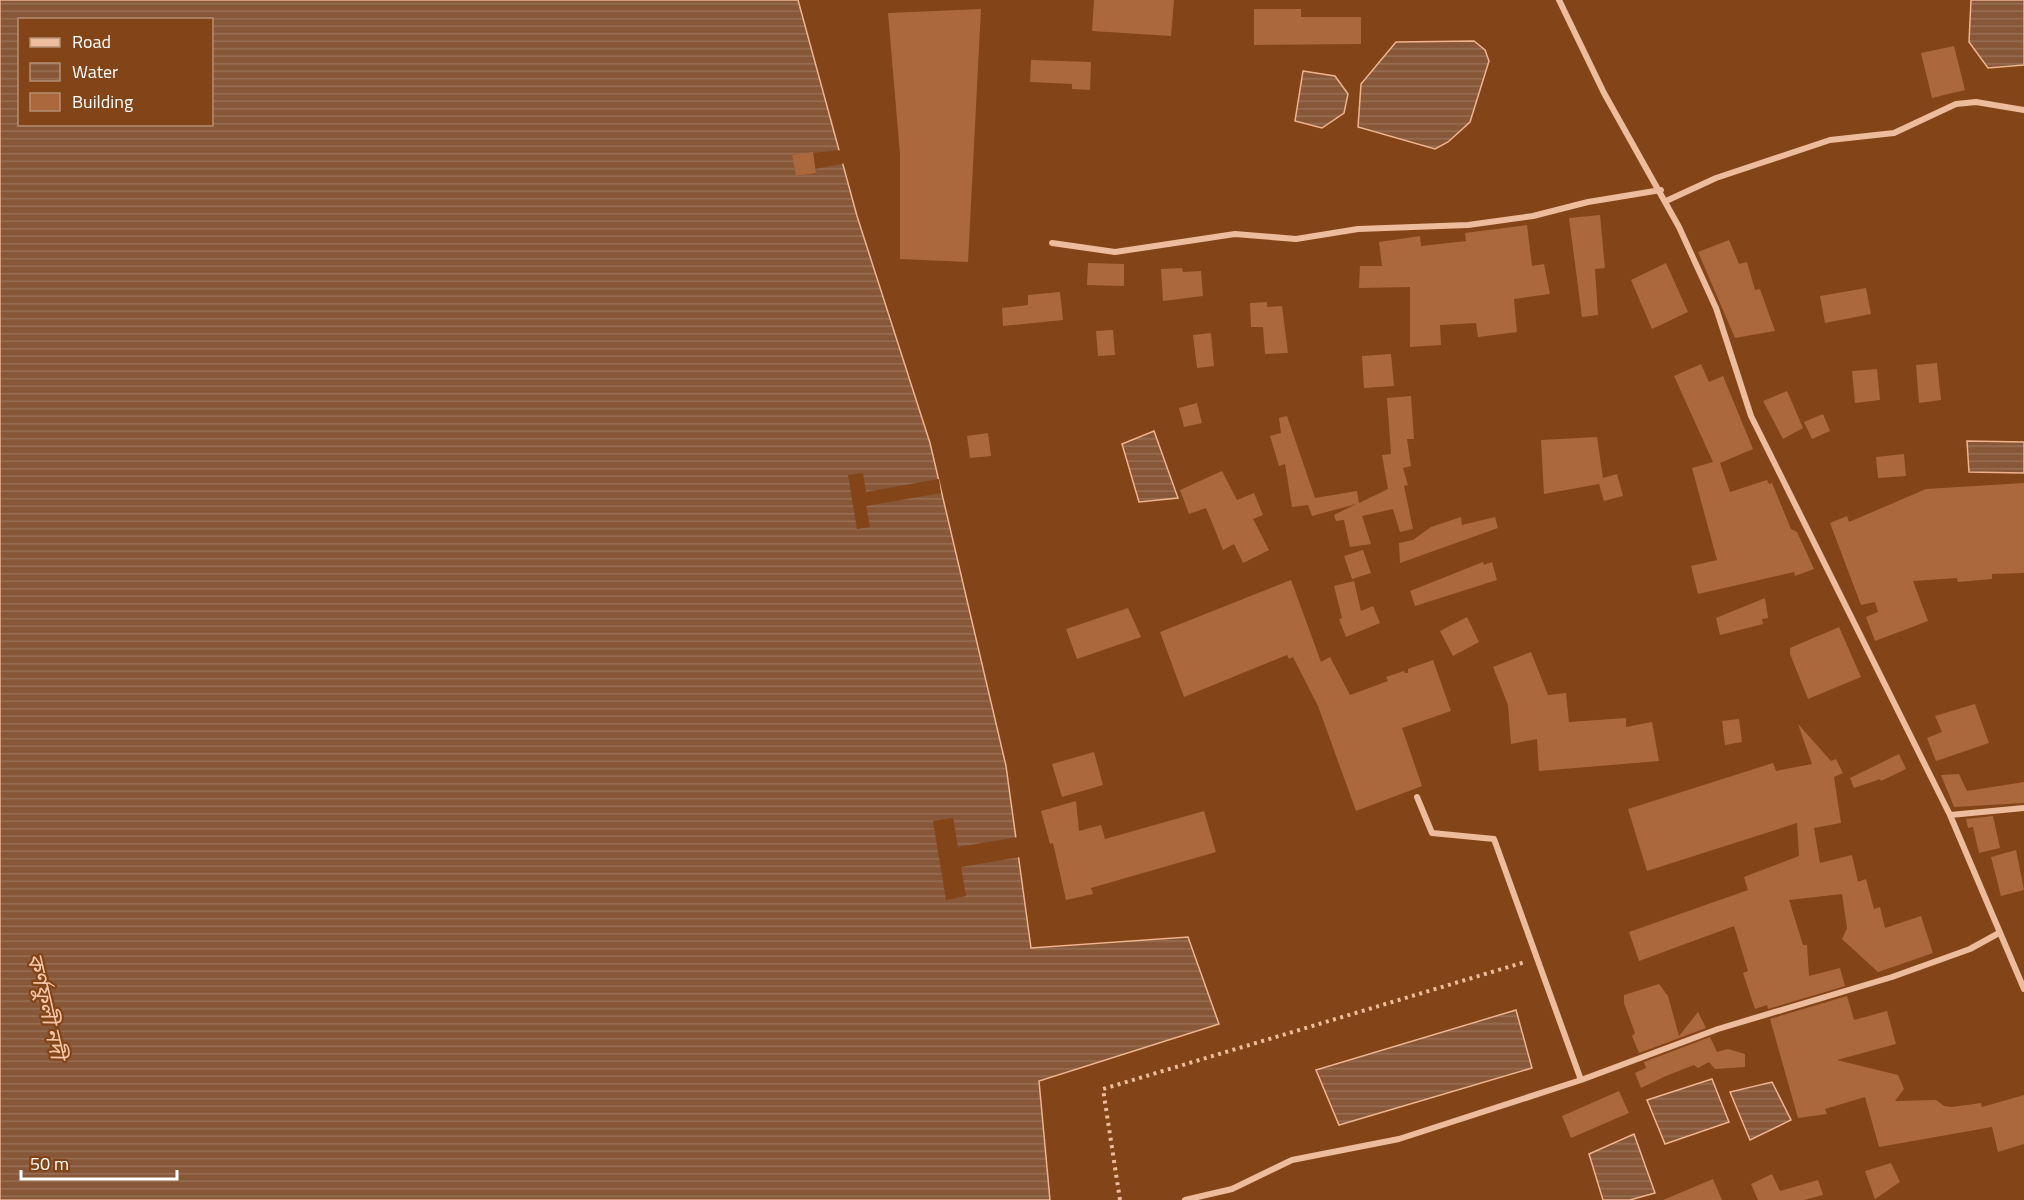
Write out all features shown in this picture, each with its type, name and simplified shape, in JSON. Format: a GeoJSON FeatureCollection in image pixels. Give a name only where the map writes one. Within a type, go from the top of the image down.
{"type":"FeatureCollection","features":[{"type":"Feature","properties":{"kind":"street"},"geometry":{"type":"LineString","coordinates":[[1558,0],[1604,93],[1661,190],[1716,308],[1751,416],[1950,814],[2024,989]]}},
{"type":"Feature","properties":{"kind":"street"},"geometry":{"type":"LineString","coordinates":[[1666,201],[1716,178],[1830,140],[1894,133],[1956,104],[1976,102],[2024,110]]}},
{"type":"Feature","properties":{"kind":"street"},"geometry":{"type":"LineString","coordinates":[[1052,243],[1115,252],[1177,245],[1235,234],[1296,239],[1358,229],[1468,225],[1533,216],[1588,202],[1661,190]]}},
{"type":"Feature","properties":{"kind":"street"},"geometry":{"type":"LineString","coordinates":[[1417,797],[1432,833],[1494,839],[1581,1080]]}},
{"type":"Feature","properties":{"kind":"street"},"geometry":{"type":"LineString","coordinates":[[1950,814],[2024,808]]}},
{"type":"Feature","properties":{"kind":"street"},"geometry":{"type":"LineString","coordinates":[[1185,1200],[1232,1189],[1292,1160],[1399,1139],[1581,1080],[1718,1029],[1892,977],[1970,949],[1999,933]]}},
{"type":"Feature","properties":{"kind":"path"},"geometry":{"type":"LineString","coordinates":[[1120,1200],[1102,1089],[1537,958]]}},
{"type":"Feature","properties":{"kind":"water","name":"কর্ণফুলী নদী"},"geometry":{"type":"Polygon","coordinates":[[[0,0],[798,0],[857,216],[930,443],[1006,766],[1031,948],[1188,937],[1219,1024],[1039,1081],[1050,1200],[0,1200],[0,0]]]}},
{"type":"Feature","properties":{"kind":"water"},"geometry":{"type":"Polygon","coordinates":[[[1971,0],[2024,0],[2024,65],[1988,68],[1969,42],[1971,0]]]}},
{"type":"Feature","properties":{"kind":"water"},"geometry":{"type":"Polygon","coordinates":[[[1474,41],[1485,50],[1489,61],[1470,122],[1448,142],[1435,149],[1358,127],[1361,84],[1396,42],[1474,41]]]}},
{"type":"Feature","properties":{"kind":"water"},"geometry":{"type":"Polygon","coordinates":[[[1303,71],[1335,76],[1348,94],[1344,113],[1322,128],[1295,121],[1303,71]]]}},
{"type":"Feature","properties":{"kind":"water"},"geometry":{"type":"Polygon","coordinates":[[[1154,431],[1178,498],[1139,502],[1122,444],[1154,431]]]}},
{"type":"Feature","properties":{"kind":"water"},"geometry":{"type":"Polygon","coordinates":[[[1967,441],[2024,442],[2024,473],[1969,472],[1967,441]]]}},
{"type":"Feature","properties":{"kind":"water"},"geometry":{"type":"Polygon","coordinates":[[[1516,1010],[1532,1068],[1339,1125],[1316,1070],[1516,1010]]]}},
{"type":"Feature","properties":{"kind":"water"},"geometry":{"type":"Polygon","coordinates":[[[1712,1079],[1729,1122],[1665,1144],[1647,1100],[1712,1079]]]}},
{"type":"Feature","properties":{"kind":"water"},"geometry":{"type":"Polygon","coordinates":[[[1772,1082],[1791,1120],[1750,1140],[1730,1092],[1772,1082]]]}},
{"type":"Feature","properties":{"kind":"water"},"geometry":{"type":"Polygon","coordinates":[[[1634,1134],[1655,1193],[1630,1200],[1603,1200],[1589,1154],[1634,1134]]]}},
{"type":"Feature","properties":{"kind":"pier"},"geometry":{"type":"Polygon","coordinates":[[[842,150],[846,163],[815,169],[816,173],[796,176],[792,155],[842,150]]]}},
{"type":"Feature","properties":{"kind":"pier"},"geometry":{"type":"Polygon","coordinates":[[[863,473],[866,492],[939,479],[941,493],[866,506],[870,527],[857,529],[848,475],[863,473]]]}},
{"type":"Feature","properties":{"kind":"pier"},"geometry":{"type":"Polygon","coordinates":[[[953,818],[958,847],[1018,837],[1020,857],[961,867],[966,896],[946,900],[933,821],[953,818]]]}},
{"type":"Feature","properties":{"kind":"building"},"geometry":{"type":"Polygon","coordinates":[[[1094,0],[1174,0],[1171,36],[1092,31],[1094,0]]]}},
{"type":"Feature","properties":{"kind":"building"},"geometry":{"type":"Polygon","coordinates":[[[981,9],[968,262],[900,259],[900,154],[888,13],[981,9]]]}},
{"type":"Feature","properties":{"kind":"building"},"geometry":{"type":"Polygon","coordinates":[[[1254,9],[1301,9],[1301,17],[1361,17],[1361,44],[1254,45],[1254,9]]]}},
{"type":"Feature","properties":{"kind":"building"},"geometry":{"type":"Polygon","coordinates":[[[1954,46],[1965,90],[1932,98],[1921,53],[1954,46]]]}},
{"type":"Feature","properties":{"kind":"building"},"geometry":{"type":"Polygon","coordinates":[[[1031,60],[1091,62],[1090,90],[1072,89],[1072,84],[1030,82],[1031,60]]]}},
{"type":"Feature","properties":{"kind":"building"},"geometry":{"type":"Polygon","coordinates":[[[813,152],[816,173],[796,176],[792,155],[813,152]]]}},
{"type":"Feature","properties":{"kind":"building"},"geometry":{"type":"Polygon","coordinates":[[[1600,215],[1605,268],[1595,269],[1598,315],[1582,317],[1569,218],[1600,215]]]}},
{"type":"Feature","properties":{"kind":"building"},"geometry":{"type":"Polygon","coordinates":[[[1527,225],[1532,266],[1544,264],[1550,294],[1514,299],[1517,332],[1478,337],[1476,323],[1440,325],[1441,345],[1410,347],[1410,287],[1359,288],[1360,266],[1382,266],[1379,242],[1420,236],[1421,246],[1466,241],[1465,233],[1527,225]]]}},
{"type":"Feature","properties":{"kind":"building"},"geometry":{"type":"Polygon","coordinates":[[[1729,240],[1739,264],[1747,262],[1755,290],[1760,289],[1775,331],[1735,338],[1698,252],[1729,240]]]}},
{"type":"Feature","properties":{"kind":"building"},"geometry":{"type":"Polygon","coordinates":[[[1088,263],[1124,264],[1124,286],[1087,285],[1088,263]]]}},
{"type":"Feature","properties":{"kind":"building"},"geometry":{"type":"Polygon","coordinates":[[[1666,263],[1688,312],[1652,329],[1631,280],[1666,263]]]}},
{"type":"Feature","properties":{"kind":"building"},"geometry":{"type":"Polygon","coordinates":[[[1182,268],[1183,272],[1201,271],[1203,296],[1163,301],[1161,269],[1182,268]]]}},
{"type":"Feature","properties":{"kind":"building"},"geometry":{"type":"Polygon","coordinates":[[[1866,288],[1871,314],[1825,323],[1820,296],[1866,288]]]}},
{"type":"Feature","properties":{"kind":"building"},"geometry":{"type":"Polygon","coordinates":[[[1060,292],[1063,320],[1003,326],[1002,308],[1028,305],[1028,295],[1060,292]]]}},
{"type":"Feature","properties":{"kind":"building"},"geometry":{"type":"Polygon","coordinates":[[[1267,302],[1267,307],[1282,306],[1288,353],[1265,354],[1263,327],[1251,327],[1250,303],[1267,302]]]}},
{"type":"Feature","properties":{"kind":"building"},"geometry":{"type":"Polygon","coordinates":[[[1113,330],[1115,355],[1098,356],[1096,331],[1113,330]]]}},
{"type":"Feature","properties":{"kind":"building"},"geometry":{"type":"Polygon","coordinates":[[[1211,333],[1214,366],[1197,368],[1193,335],[1211,333]]]}},
{"type":"Feature","properties":{"kind":"building"},"geometry":{"type":"Polygon","coordinates":[[[1391,354],[1394,386],[1364,388],[1362,356],[1391,354]]]}},
{"type":"Feature","properties":{"kind":"building"},"geometry":{"type":"Polygon","coordinates":[[[1937,363],[1941,400],[1919,403],[1916,365],[1937,363]]]}},
{"type":"Feature","properties":{"kind":"building"},"geometry":{"type":"Polygon","coordinates":[[[1701,364],[1709,382],[1723,376],[1753,449],[1720,463],[1730,492],[1767,480],[1769,484],[1772,483],[1791,529],[1797,532],[1814,569],[1795,576],[1794,572],[1698,594],[1691,566],[1717,560],[1692,468],[1713,462],[1674,376],[1701,364]]]}},
{"type":"Feature","properties":{"kind":"building"},"geometry":{"type":"Polygon","coordinates":[[[1877,369],[1880,400],[1855,403],[1852,371],[1877,369]]]}},
{"type":"Feature","properties":{"kind":"building"},"geometry":{"type":"Polygon","coordinates":[[[1787,391],[1803,428],[1783,439],[1763,401],[1787,391]]]}},
{"type":"Feature","properties":{"kind":"building"},"geometry":{"type":"Polygon","coordinates":[[[1411,396],[1414,439],[1407,439],[1411,466],[1403,468],[1408,485],[1404,486],[1413,529],[1400,532],[1393,509],[1362,516],[1371,544],[1350,547],[1344,520],[1336,521],[1334,515],[1356,504],[1312,516],[1308,505],[1292,507],[1285,464],[1279,466],[1270,436],[1281,433],[1279,418],[1287,416],[1315,498],[1357,491],[1359,503],[1388,489],[1382,455],[1391,454],[1387,398],[1411,396]]]}},
{"type":"Feature","properties":{"kind":"building"},"geometry":{"type":"Polygon","coordinates":[[[1197,403],[1202,423],[1184,427],[1179,408],[1197,403]]]}},
{"type":"Feature","properties":{"kind":"building"},"geometry":{"type":"Polygon","coordinates":[[[1823,414],[1830,431],[1812,439],[1804,422],[1823,414]]]}},
{"type":"Feature","properties":{"kind":"building"},"geometry":{"type":"Polygon","coordinates":[[[988,433],[991,456],[970,458],[967,436],[988,433]]]}},
{"type":"Feature","properties":{"kind":"building"},"geometry":{"type":"Polygon","coordinates":[[[1597,437],[1603,478],[1617,474],[1623,496],[1604,501],[1599,484],[1544,494],[1541,440],[1597,437]]]}},
{"type":"Feature","properties":{"kind":"building"},"geometry":{"type":"Polygon","coordinates":[[[1904,454],[1906,476],[1878,478],[1876,457],[1904,454]]]}},
{"type":"Feature","properties":{"kind":"building"},"geometry":{"type":"Polygon","coordinates":[[[1222,471],[1237,500],[1254,493],[1263,515],[1253,519],[1269,550],[1243,563],[1234,544],[1223,550],[1206,508],[1189,514],[1180,490],[1222,471]]]}},
{"type":"Feature","properties":{"kind":"building"},"geometry":{"type":"Polygon","coordinates":[[[2024,483],[2024,573],[1992,574],[1992,579],[1958,582],[1957,578],[1913,581],[1928,621],[1875,641],[1866,617],[1878,612],[1875,602],[1861,605],[1830,523],[1847,516],[1849,522],[1926,489],[2024,483]]]}},
{"type":"Feature","properties":{"kind":"building"},"geometry":{"type":"Polygon","coordinates":[[[1461,517],[1462,525],[1495,517],[1498,528],[1400,563],[1399,543],[1413,540],[1431,527],[1461,517]]]}},
{"type":"Feature","properties":{"kind":"building"},"geometry":{"type":"Polygon","coordinates":[[[1363,550],[1371,573],[1352,579],[1344,556],[1363,550]]]}},
{"type":"Feature","properties":{"kind":"building"},"geometry":{"type":"Polygon","coordinates":[[[1483,562],[1484,565],[1492,562],[1497,580],[1415,606],[1410,591],[1483,562]]]}},
{"type":"Feature","properties":{"kind":"building"},"geometry":{"type":"Polygon","coordinates":[[[1291,580],[1321,662],[1330,657],[1350,695],[1388,681],[1386,677],[1404,671],[1408,673],[1408,669],[1433,660],[1451,711],[1402,728],[1422,786],[1356,811],[1318,706],[1293,657],[1289,659],[1287,655],[1184,697],[1160,632],[1291,580]]]}},
{"type":"Feature","properties":{"kind":"building"},"geometry":{"type":"Polygon","coordinates":[[[1354,581],[1361,611],[1373,606],[1380,623],[1346,637],[1339,619],[1342,618],[1334,586],[1354,581]]]}},
{"type":"Feature","properties":{"kind":"building"},"geometry":{"type":"Polygon","coordinates":[[[1765,598],[1768,618],[1762,619],[1763,624],[1720,635],[1716,618],[1765,598]]]}},
{"type":"Feature","properties":{"kind":"building"},"geometry":{"type":"Polygon","coordinates":[[[1128,608],[1141,637],[1077,659],[1066,629],[1128,608]]]}},
{"type":"Feature","properties":{"kind":"building"},"geometry":{"type":"Polygon","coordinates":[[[1467,617],[1479,642],[1453,656],[1440,631],[1467,617]]]}},
{"type":"Feature","properties":{"kind":"building"},"geometry":{"type":"Polygon","coordinates":[[[1839,627],[1861,677],[1808,699],[1790,654],[1790,648],[1839,627]]]}},
{"type":"Feature","properties":{"kind":"building"},"geometry":{"type":"Polygon","coordinates":[[[1531,652],[1548,695],[1566,693],[1569,722],[1626,718],[1626,727],[1652,722],[1659,761],[1539,771],[1537,739],[1511,744],[1508,705],[1493,667],[1531,652]]]}},
{"type":"Feature","properties":{"kind":"building"},"geometry":{"type":"Polygon","coordinates":[[[1975,704],[1989,743],[1936,761],[1927,738],[1942,732],[1935,716],[1975,704]]]}},
{"type":"Feature","properties":{"kind":"building"},"geometry":{"type":"Polygon","coordinates":[[[1739,719],[1742,742],[1725,745],[1722,721],[1739,719]]]}},
{"type":"Feature","properties":{"kind":"building"},"geometry":{"type":"Polygon","coordinates":[[[1798,724],[1831,761],[1836,759],[1843,773],[1834,777],[1841,823],[1814,828],[1820,863],[1852,855],[1858,882],[1866,879],[1874,909],[1880,907],[1885,928],[1921,916],[1933,953],[1878,972],[1842,939],[1847,928],[1842,894],[1789,900],[1803,945],[1807,945],[1809,976],[1840,968],[1845,986],[1768,1009],[1767,1005],[1755,1009],[1743,973],[1748,971],[1734,926],[1639,961],[1629,932],[1748,890],[1744,877],[1799,856],[1797,823],[1647,871],[1628,809],[1773,763],[1776,771],[1812,764],[1798,724]]]}},
{"type":"Feature","properties":{"kind":"building"},"geometry":{"type":"Polygon","coordinates":[[[1094,752],[1103,785],[1062,797],[1052,764],[1094,752]]]}},
{"type":"Feature","properties":{"kind":"building"},"geometry":{"type":"Polygon","coordinates":[[[1899,754],[1906,769],[1881,781],[1880,779],[1854,788],[1850,778],[1899,754]]]}},
{"type":"Feature","properties":{"kind":"building"},"geometry":{"type":"Polygon","coordinates":[[[1959,774],[1967,791],[2024,782],[2024,803],[1954,807],[1941,775],[1959,774]]]}},
{"type":"Feature","properties":{"kind":"building"},"geometry":{"type":"Polygon","coordinates":[[[1076,801],[1079,831],[1101,825],[1105,839],[1204,811],[1216,852],[1091,888],[1093,894],[1066,900],[1053,843],[1050,844],[1041,811],[1076,801]]]}},
{"type":"Feature","properties":{"kind":"building"},"geometry":{"type":"Polygon","coordinates":[[[1993,816],[2000,848],[1979,853],[1973,827],[1968,828],[1966,819],[1993,816]]]}},
{"type":"Feature","properties":{"kind":"building"},"geometry":{"type":"Polygon","coordinates":[[[2016,850],[2024,890],[2001,896],[1991,857],[2016,850]]]}},
{"type":"Feature","properties":{"kind":"building"},"geometry":{"type":"Polygon","coordinates":[[[1659,984],[1668,996],[1679,1036],[1698,1012],[1706,1028],[1639,1053],[1632,1036],[1635,1033],[1624,1003],[1624,995],[1659,984]]]}},
{"type":"Feature","properties":{"kind":"building"},"geometry":{"type":"Polygon","coordinates":[[[1847,996],[1854,1020],[1887,1011],[1896,1044],[1837,1060],[1898,1075],[1904,1089],[1895,1101],[1936,1100],[1944,1106],[1952,1107],[1981,1103],[1982,1107],[2024,1095],[2024,1144],[1998,1152],[1992,1127],[1879,1147],[1865,1097],[1825,1109],[1827,1114],[1798,1118],[1770,1019],[1847,996]]]}},
{"type":"Feature","properties":{"kind":"building"},"geometry":{"type":"Polygon","coordinates":[[[1710,1037],[1717,1052],[1728,1049],[1745,1054],[1745,1067],[1715,1069],[1709,1062],[1698,1068],[1694,1065],[1641,1088],[1635,1073],[1646,1068],[1644,1062],[1710,1037]]]}},
{"type":"Feature","properties":{"kind":"building"},"geometry":{"type":"Polygon","coordinates":[[[1619,1091],[1629,1113],[1571,1138],[1562,1116],[1619,1091]]]}},
{"type":"Feature","properties":{"kind":"building"},"geometry":{"type":"Polygon","coordinates":[[[1891,1163],[1900,1182],[1875,1199],[1865,1171],[1891,1163]]]}},
{"type":"Feature","properties":{"kind":"building"},"geometry":{"type":"Polygon","coordinates":[[[1772,1174],[1780,1191],[1818,1180],[1823,1195],[1804,1200],[1758,1200],[1751,1184],[1772,1174]]]}},
{"type":"Feature","properties":{"kind":"building"},"geometry":{"type":"Polygon","coordinates":[[[1713,1179],[1722,1200],[1663,1200],[1713,1179]]]}}]}
